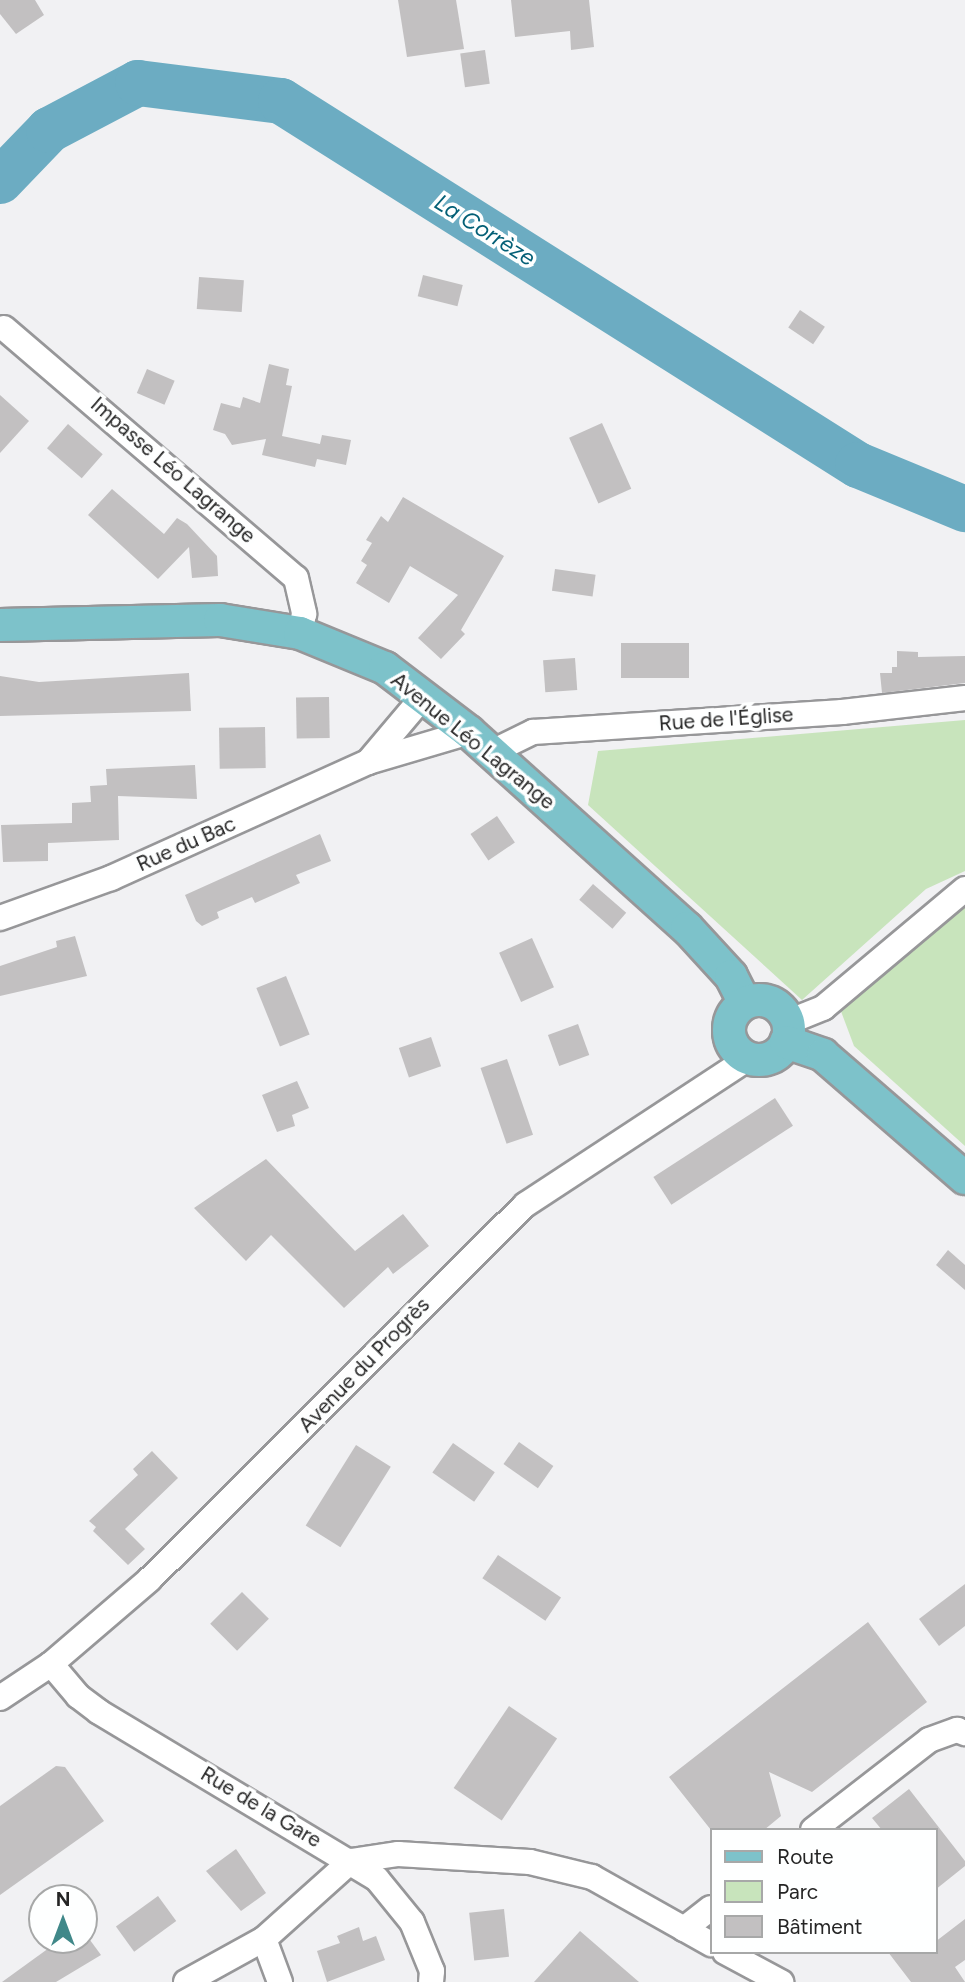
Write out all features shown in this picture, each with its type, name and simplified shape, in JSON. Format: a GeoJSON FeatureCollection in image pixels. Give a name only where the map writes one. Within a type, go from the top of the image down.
{"type":"FeatureCollection","features":[{"type":"Feature","properties":{"kind":"main road","name":"Avenue Léo Lagrange"},"geometry":{"type":"LineString","coordinates":[[0,625],[220,620],[300,633],[384,668],[480,742],[687,928],[730,976],[745,1003]]}},
{"type":"Feature","properties":{"kind":"main road"},"geometry":{"type":"LineString","coordinates":[[787,1032],[774,1055],[749,1058],[730,1037],[732,1017],[745,1003],[771,1003],[787,1032],[823,1055],[965,1178]]}},
{"type":"Feature","properties":{"kind":"street","name":"Impasse Léo Lagrange"},"geometry":{"type":"LineString","coordinates":[[4,328],[296,578],[304,614],[300,633]]}},
{"type":"Feature","properties":{"kind":"street","name":"Rue du Bac"},"geometry":{"type":"LineString","coordinates":[[368,762],[422,698]]}},
{"type":"Feature","properties":{"kind":"street","name":"Rue de l'Église"},"geometry":{"type":"LineString","coordinates":[[480,742],[533,732],[842,712],[965,698]]}},
{"type":"Feature","properties":{"kind":"street","name":"Rue du Bac"},"geometry":{"type":"LineString","coordinates":[[0,918],[111,878],[368,762],[480,742]]}},
{"type":"Feature","properties":{"kind":"street"},"geometry":{"type":"LineString","coordinates":[[787,1032],[822,1008],[965,889]]}},
{"type":"Feature","properties":{"kind":"street","name":"Avenue du Progrès"},"geometry":{"type":"LineString","coordinates":[[0,1698],[51,1664],[160,1570],[525,1205],[749,1058]]}},
{"type":"Feature","properties":{"kind":"street","name":"Rue de la Gare"},"geometry":{"type":"LineString","coordinates":[[51,1664],[78,1696],[99,1712],[377,1879],[412,1922],[432,1971],[431,1982]]}},
{"type":"Feature","properties":{"kind":"street"},"geometry":{"type":"LineString","coordinates":[[816,1828],[929,1740],[957,1730],[965,1733]]}},
{"type":"Feature","properties":{"kind":"street"},"geometry":{"type":"LineString","coordinates":[[186,1982],[264,1939],[351,1861],[398,1854],[530,1862],[592,1877],[710,1943]]}},
{"type":"Feature","properties":{"kind":"street"},"geometry":{"type":"LineString","coordinates":[[684,1929],[710,1909]]}},
{"type":"Feature","properties":{"kind":"street"},"geometry":{"type":"LineString","coordinates":[[264,1939],[280,1982]]}},
{"type":"Feature","properties":{"kind":"street"},"geometry":{"type":"LineString","coordinates":[[729,1954],[781,1982]]}},
{"type":"Feature","properties":{"kind":"green space"},"geometry":{"type":"Polygon","coordinates":[[[965,720],[965,871],[926,889],[802,1000],[588,805],[598,751],[965,720]]]}},
{"type":"Feature","properties":{"kind":"green space"},"geometry":{"type":"Polygon","coordinates":[[[965,891],[965,1146],[854,1046],[836,998],[965,891]]]}},
{"type":"Feature","properties":{"kind":"building"},"geometry":{"type":"Polygon","coordinates":[[[0,0],[35,0],[44,15],[16,34],[0,14],[0,0]]]}},
{"type":"Feature","properties":{"kind":"building"},"geometry":{"type":"Polygon","coordinates":[[[398,0],[456,0],[464,49],[407,57],[398,0]]]}},
{"type":"Feature","properties":{"kind":"building"},"geometry":{"type":"Polygon","coordinates":[[[511,0],[589,0],[594,47],[571,50],[570,31],[515,37],[511,0]]]}},
{"type":"Feature","properties":{"kind":"building"},"geometry":{"type":"Polygon","coordinates":[[[485,50],[490,84],[465,87],[460,53],[485,50]]]}},
{"type":"Feature","properties":{"kind":"building"},"geometry":{"type":"Polygon","coordinates":[[[423,275],[463,285],[457,306],[418,296],[423,275]]]}},
{"type":"Feature","properties":{"kind":"building"},"geometry":{"type":"Polygon","coordinates":[[[199,277],[244,280],[242,312],[197,309],[199,277]]]}},
{"type":"Feature","properties":{"kind":"building"},"geometry":{"type":"Polygon","coordinates":[[[800,310],[825,327],[813,344],[788,327],[800,310]]]}},
{"type":"Feature","properties":{"kind":"building"},"geometry":{"type":"Polygon","coordinates":[[[269,364],[289,369],[286,385],[292,386],[282,436],[320,444],[322,435],[351,440],[346,465],[317,459],[315,467],[262,455],[266,439],[232,445],[225,434],[213,430],[221,403],[240,408],[243,397],[260,403],[269,364]]]}},
{"type":"Feature","properties":{"kind":"building"},"geometry":{"type":"Polygon","coordinates":[[[147,369],[175,381],[164,405],[137,393],[147,369]]]}},
{"type":"Feature","properties":{"kind":"building"},"geometry":{"type":"Polygon","coordinates":[[[0,395],[29,421],[0,453],[0,395]]]}},
{"type":"Feature","properties":{"kind":"building"},"geometry":{"type":"Polygon","coordinates":[[[602,423],[631,489],[598,503],[569,438],[602,423]]]}},
{"type":"Feature","properties":{"kind":"building"},"geometry":{"type":"Polygon","coordinates":[[[68,424],[103,454],[82,478],[47,448],[68,424]]]}},
{"type":"Feature","properties":{"kind":"building"},"geometry":{"type":"Polygon","coordinates":[[[112,489],[164,534],[177,518],[187,524],[217,556],[218,576],[192,578],[189,547],[158,579],[88,515],[112,489]]]}},
{"type":"Feature","properties":{"kind":"building"},"geometry":{"type":"Polygon","coordinates":[[[403,497],[504,556],[461,630],[465,634],[441,659],[418,638],[458,595],[410,566],[389,603],[356,583],[367,565],[361,561],[372,543],[366,540],[381,516],[388,522],[403,497]]]}},
{"type":"Feature","properties":{"kind":"building"},"geometry":{"type":"Polygon","coordinates":[[[555,569],[596,575],[593,596],[552,591],[555,569]]]}},
{"type":"Feature","properties":{"kind":"building"},"geometry":{"type":"Polygon","coordinates":[[[621,643],[689,643],[689,678],[621,678],[621,643]]]}},
{"type":"Feature","properties":{"kind":"building"},"geometry":{"type":"Polygon","coordinates":[[[897,651],[918,652],[918,657],[965,656],[965,683],[882,693],[880,673],[892,673],[892,667],[897,667],[897,651]]]}},
{"type":"Feature","properties":{"kind":"building"},"geometry":{"type":"Polygon","coordinates":[[[575,658],[577,690],[545,692],[543,660],[575,658]]]}},
{"type":"Feature","properties":{"kind":"building"},"geometry":{"type":"Polygon","coordinates":[[[189,673],[191,711],[0,716],[0,676],[39,682],[189,673]]]}},
{"type":"Feature","properties":{"kind":"building"},"geometry":{"type":"Polygon","coordinates":[[[329,697],[330,738],[297,739],[296,698],[329,697]]]}},
{"type":"Feature","properties":{"kind":"building"},"geometry":{"type":"Polygon","coordinates":[[[265,727],[266,768],[220,769],[219,728],[265,727]]]}},
{"type":"Feature","properties":{"kind":"building"},"geometry":{"type":"Polygon","coordinates":[[[195,765],[197,799],[118,796],[119,840],[48,843],[48,861],[3,862],[1,825],[72,823],[72,803],[91,802],[90,786],[107,785],[106,769],[195,765]]]}},
{"type":"Feature","properties":{"kind":"building"},"geometry":{"type":"Polygon","coordinates":[[[497,816],[515,843],[488,860],[470,834],[497,816]]]}},
{"type":"Feature","properties":{"kind":"building"},"geometry":{"type":"Polygon","coordinates":[[[320,834],[331,861],[296,875],[300,883],[255,903],[252,897],[217,912],[219,918],[202,926],[196,921],[185,895],[320,834]]]}},
{"type":"Feature","properties":{"kind":"building"},"geometry":{"type":"Polygon","coordinates":[[[593,884],[626,913],[612,929],[579,900],[593,884]]]}},
{"type":"Feature","properties":{"kind":"building"},"geometry":{"type":"Polygon","coordinates":[[[75,936],[87,976],[0,996],[0,966],[57,947],[56,941],[75,936]]]}},
{"type":"Feature","properties":{"kind":"building"},"geometry":{"type":"Polygon","coordinates":[[[532,938],[554,987],[521,1002],[499,953],[532,938]]]}},
{"type":"Feature","properties":{"kind":"building"},"geometry":{"type":"Polygon","coordinates":[[[286,976],[310,1034],[280,1046],[256,988],[286,976]]]}},
{"type":"Feature","properties":{"kind":"building"},"geometry":{"type":"Polygon","coordinates":[[[578,1024],[589,1055],[559,1066],[548,1035],[578,1024]]]}},
{"type":"Feature","properties":{"kind":"building"},"geometry":{"type":"Polygon","coordinates":[[[431,1037],[441,1066],[409,1077],[399,1048],[431,1037]]]}},
{"type":"Feature","properties":{"kind":"building"},"geometry":{"type":"Polygon","coordinates":[[[507,1059],[533,1135],[507,1144],[481,1068],[507,1059]]]}},
{"type":"Feature","properties":{"kind":"building"},"geometry":{"type":"Polygon","coordinates":[[[297,1081],[309,1108],[292,1115],[295,1126],[277,1132],[262,1095],[297,1081]]]}},
{"type":"Feature","properties":{"kind":"building"},"geometry":{"type":"Polygon","coordinates":[[[775,1098],[793,1126],[671,1205],[653,1177],[775,1098]]]}},
{"type":"Feature","properties":{"kind":"building"},"geometry":{"type":"Polygon","coordinates":[[[266,1159],[355,1251],[403,1214],[429,1246],[393,1274],[388,1267],[344,1308],[271,1235],[246,1261],[194,1208],[266,1159]]]}},
{"type":"Feature","properties":{"kind":"building"},"geometry":{"type":"Polygon","coordinates":[[[948,1250],[965,1265],[965,1290],[936,1265],[948,1250]]]}},
{"type":"Feature","properties":{"kind":"building"},"geometry":{"type":"Polygon","coordinates":[[[519,1442],[553,1466],[538,1488],[504,1464],[519,1442]]]}},
{"type":"Feature","properties":{"kind":"building"},"geometry":{"type":"Polygon","coordinates":[[[453,1443],[495,1472],[474,1502],[432,1472],[453,1443]]]}},
{"type":"Feature","properties":{"kind":"building"},"geometry":{"type":"Polygon","coordinates":[[[356,1445],[391,1467],[340,1547],[306,1526],[356,1445]]]}},
{"type":"Feature","properties":{"kind":"building"},"geometry":{"type":"Polygon","coordinates":[[[152,1451],[178,1478],[125,1529],[145,1549],[128,1565],[93,1531],[96,1527],[89,1521],[138,1475],[133,1469],[152,1451]]]}},
{"type":"Feature","properties":{"kind":"building"},"geometry":{"type":"Polygon","coordinates":[[[498,1555],[561,1597],[545,1621],[482,1578],[498,1555]]]}},
{"type":"Feature","properties":{"kind":"building"},"geometry":{"type":"Polygon","coordinates":[[[965,1584],[965,1626],[939,1646],[919,1619],[965,1584]]]}},
{"type":"Feature","properties":{"kind":"building"},"geometry":{"type":"Polygon","coordinates":[[[242,1592],[269,1619],[237,1651],[210,1624],[242,1592]]]}},
{"type":"Feature","properties":{"kind":"building"},"geometry":{"type":"Polygon","coordinates":[[[868,1622],[927,1702],[812,1792],[769,1772],[781,1816],[766,1828],[710,1829],[669,1777],[868,1622]]]}},
{"type":"Feature","properties":{"kind":"building"},"geometry":{"type":"Polygon","coordinates":[[[509,1706],[557,1738],[502,1821],[454,1788],[509,1706]]]}},
{"type":"Feature","properties":{"kind":"building"},"geometry":{"type":"Polygon","coordinates":[[[56,1766],[65,1767],[104,1821],[0,1895],[0,1806],[56,1766]]]}},
{"type":"Feature","properties":{"kind":"building"},"geometry":{"type":"Polygon","coordinates":[[[909,1789],[965,1861],[965,1866],[937,1888],[937,1828],[880,1828],[872,1818],[909,1789]]]}},
{"type":"Feature","properties":{"kind":"building"},"geometry":{"type":"Polygon","coordinates":[[[236,1849],[266,1893],[241,1911],[206,1871],[236,1849]]]}},
{"type":"Feature","properties":{"kind":"building"},"geometry":{"type":"Polygon","coordinates":[[[158,1896],[176,1921],[134,1952],[116,1927],[158,1896]]]}},
{"type":"Feature","properties":{"kind":"building"},"geometry":{"type":"Polygon","coordinates":[[[504,1909],[509,1957],[474,1960],[469,1913],[504,1909]]]}},
{"type":"Feature","properties":{"kind":"building"},"geometry":{"type":"Polygon","coordinates":[[[965,1919],[965,1960],[955,1967],[965,1982],[911,1982],[890,1954],[937,1954],[937,1940],[965,1919]]]}},
{"type":"Feature","properties":{"kind":"building"},"geometry":{"type":"Polygon","coordinates":[[[359,1927],[363,1941],[376,1936],[385,1960],[327,1982],[317,1951],[340,1943],[337,1936],[359,1927]]]}},
{"type":"Feature","properties":{"kind":"building"},"geometry":{"type":"Polygon","coordinates":[[[580,1931],[639,1982],[534,1982],[580,1931]]]}},
{"type":"Feature","properties":{"kind":"building"},"geometry":{"type":"Polygon","coordinates":[[[98,1951],[101,1955],[56,1982],[2,1982],[41,1954],[98,1954],[98,1951]]]}},
{"type":"Feature","properties":{"kind":"waterway","name":"La Corrèze"},"geometry":{"type":"LineString","coordinates":[[0,181],[49,130],[138,83],[281,101],[858,465],[965,509]]}}]}
